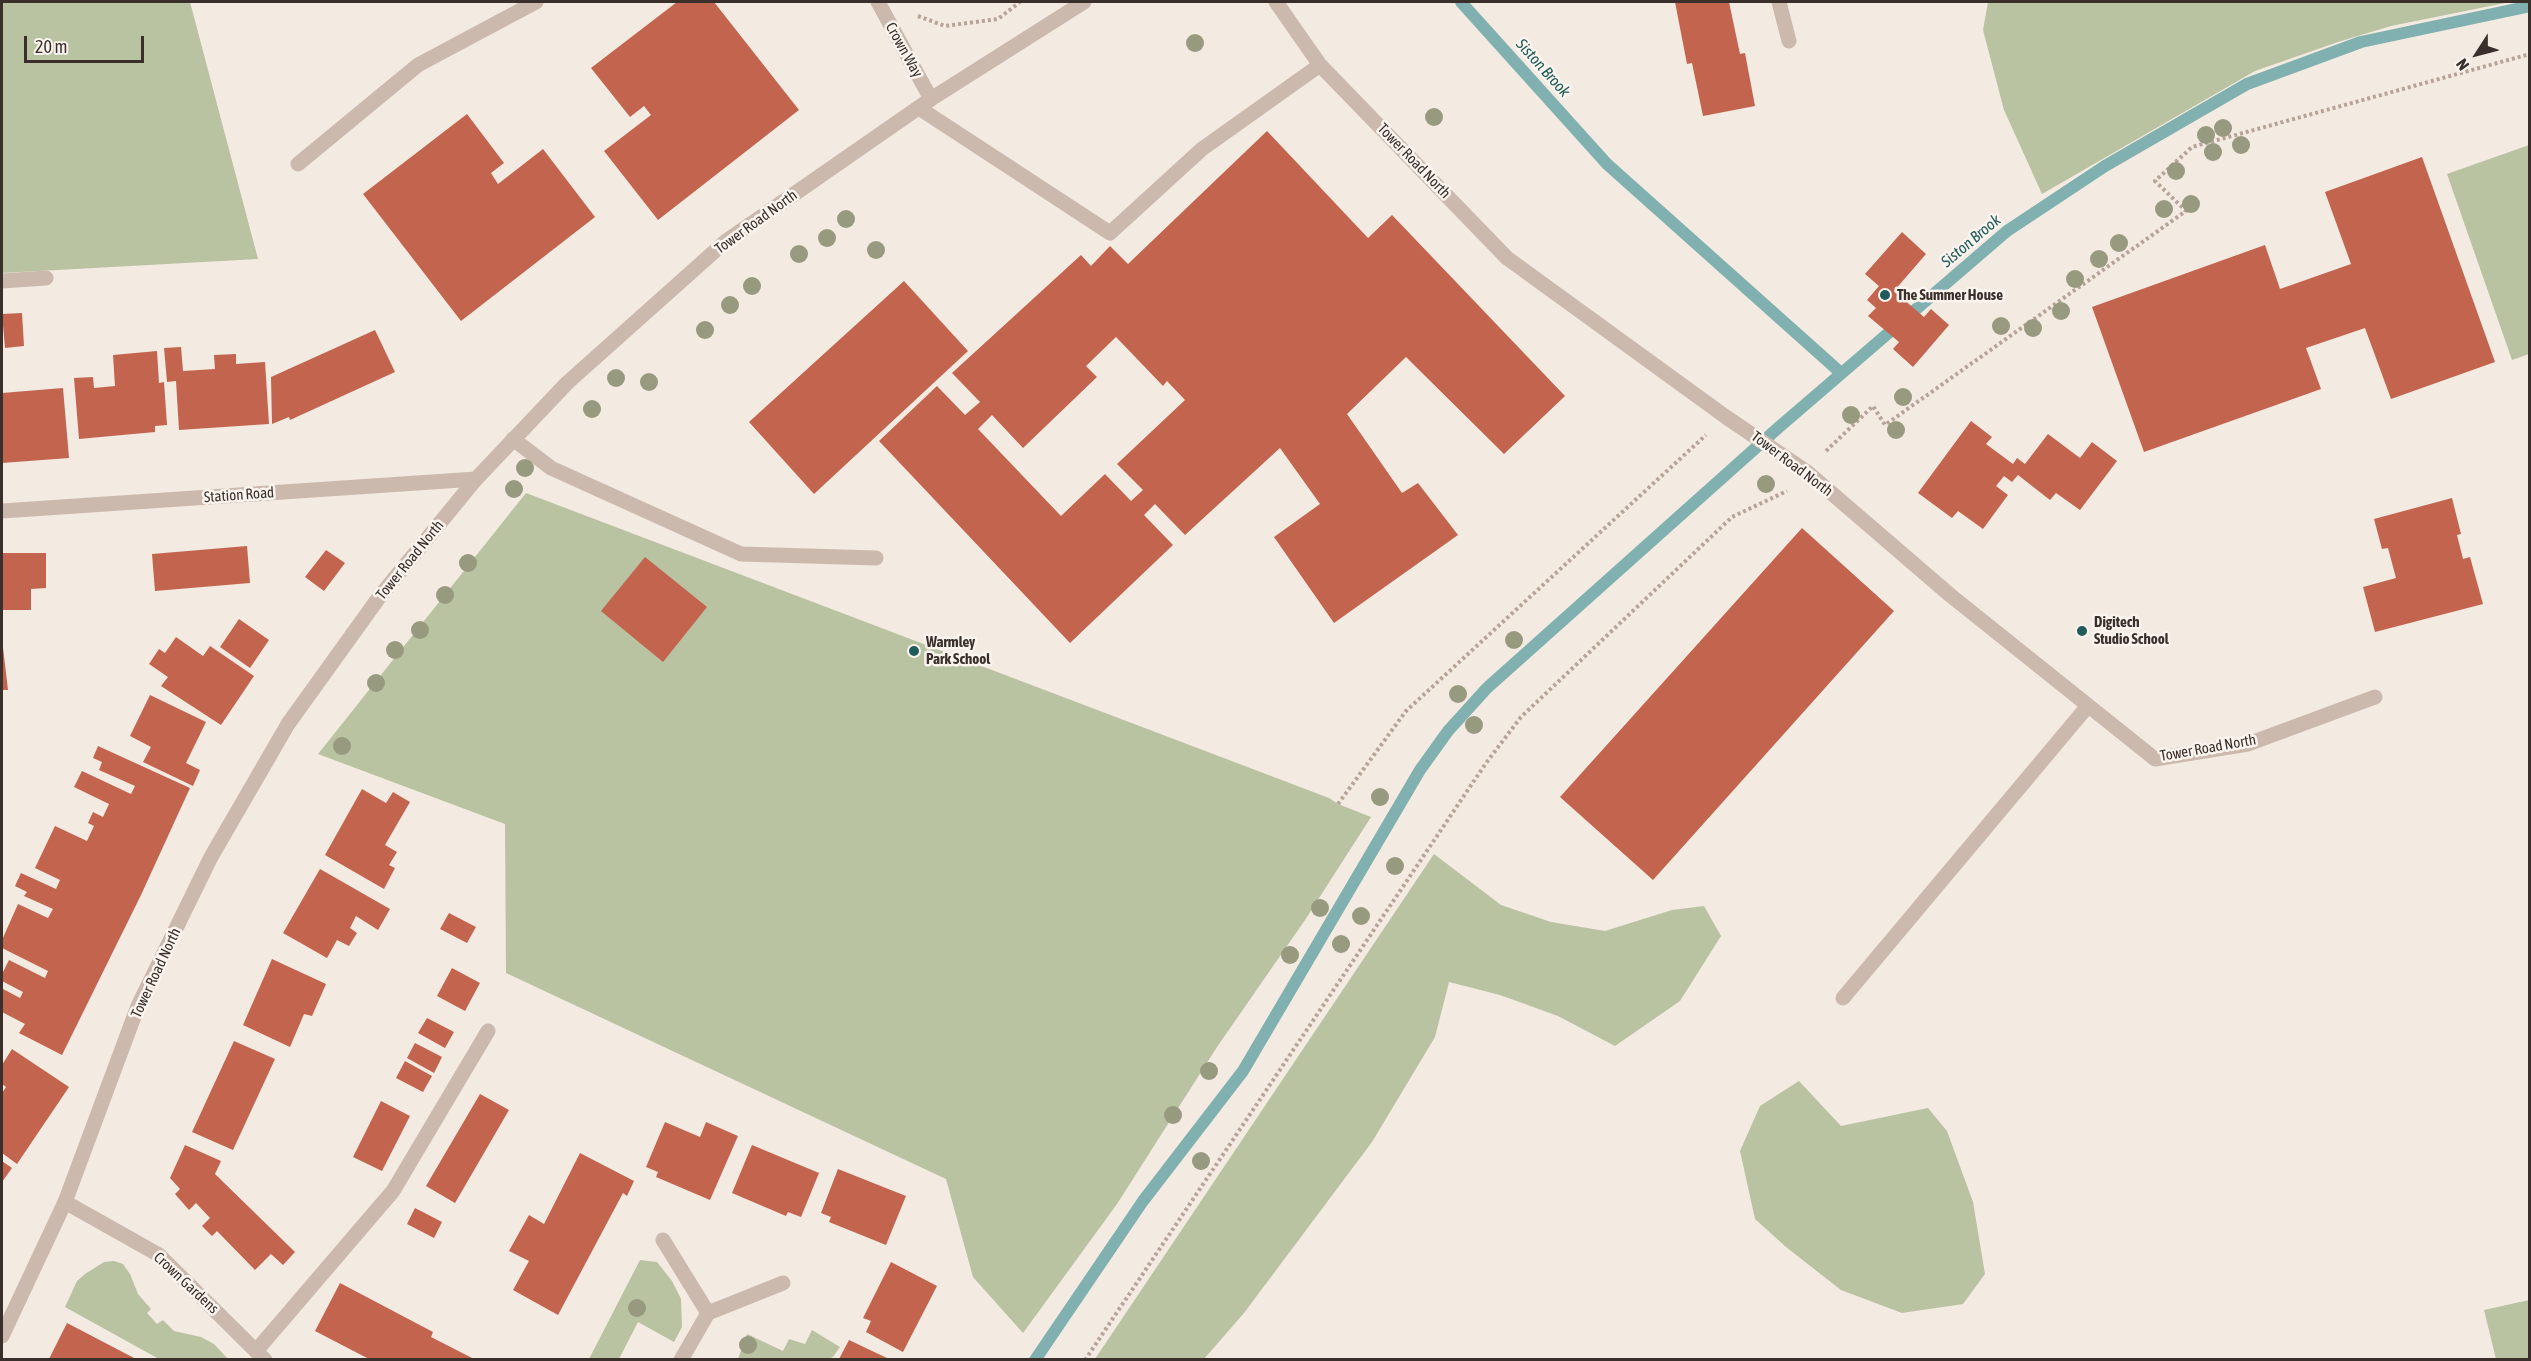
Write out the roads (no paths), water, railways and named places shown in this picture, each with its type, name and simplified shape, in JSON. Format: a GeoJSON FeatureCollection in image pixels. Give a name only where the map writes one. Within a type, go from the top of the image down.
{"type":"FeatureCollection","features":[{"type":"Feature","properties":{"kind":"street"},"geometry":{"type":"LineString","coordinates":[[298,164],[418,66],[536,2]]}},
{"type":"Feature","properties":{"kind":"street","name":"Crown Way"},"geometry":{"type":"LineString","coordinates":[[878,2],[925,103]]}},
{"type":"Feature","properties":{"kind":"street","name":"Tower Road North"},"geometry":{"type":"LineString","coordinates":[[2,1333],[65,1202],[138,1006],[211,857],[288,724],[380,596],[476,479],[567,383],[725,242],[925,103],[1084,2]]}},
{"type":"Feature","properties":{"kind":"street","name":"Tower Road North"},"geometry":{"type":"LineString","coordinates":[[1276,2],[1320,65],[1507,258],[1801,468],[1950,596],[2155,759],[2248,744],[2374,697]]}},
{"type":"Feature","properties":{"kind":"street"},"geometry":{"type":"LineString","coordinates":[[1779,2],[1789,41]]}},
{"type":"Feature","properties":{"kind":"street"},"geometry":{"type":"LineString","coordinates":[[925,103],[1110,233],[1202,148],[1320,65]]}},
{"type":"Feature","properties":{"kind":"street"},"geometry":{"type":"LineString","coordinates":[[2,281],[46,278]]}},
{"type":"Feature","properties":{"kind":"street"},"geometry":{"type":"LineString","coordinates":[[513,439],[552,468],[741,555],[876,558]]}},
{"type":"Feature","properties":{"kind":"street","name":"Station Road"},"geometry":{"type":"LineString","coordinates":[[2,511],[476,479]]}},
{"type":"Feature","properties":{"kind":"street"},"geometry":{"type":"LineString","coordinates":[[1843,998],[2087,707]]}},
{"type":"Feature","properties":{"kind":"street"},"geometry":{"type":"LineString","coordinates":[[260,1355],[393,1191],[488,1031]]}},
{"type":"Feature","properties":{"kind":"street","name":"Crown Gardens"},"geometry":{"type":"LineString","coordinates":[[65,1202],[159,1255],[260,1355]]}},
{"type":"Feature","properties":{"kind":"street"},"geometry":{"type":"LineString","coordinates":[[663,1240],[708,1313]]}},
{"type":"Feature","properties":{"kind":"street"},"geometry":{"type":"LineString","coordinates":[[681,1359],[708,1313],[783,1283]]}},
{"type":"Feature","properties":{"kind":"waterway","name":"Siston Brook"},"geometry":{"type":"LineString","coordinates":[[1461,2],[1607,164],[1841,373]]}},
{"type":"Feature","properties":{"kind":"waterway"},"geometry":{"type":"LineString","coordinates":[[1035,1360],[1143,1201],[1243,1071],[1420,770],[1448,731],[1487,688],[1778,428],[2007,231],[2105,166],[2247,84],[2361,42],[2530,6]]}},
{"type":"Feature","properties":{"kind":"place","name":"The Summer House"},"geometry":{"type":"Point","coordinates":[1885,295]}},
{"type":"Feature","properties":{"kind":"place","name":"Digitech Studio School"},"geometry":{"type":"Point","coordinates":[2082,631]}},
{"type":"Feature","properties":{"kind":"place","name":"Warmley Park School"},"geometry":{"type":"Point","coordinates":[914,651]}}]}
